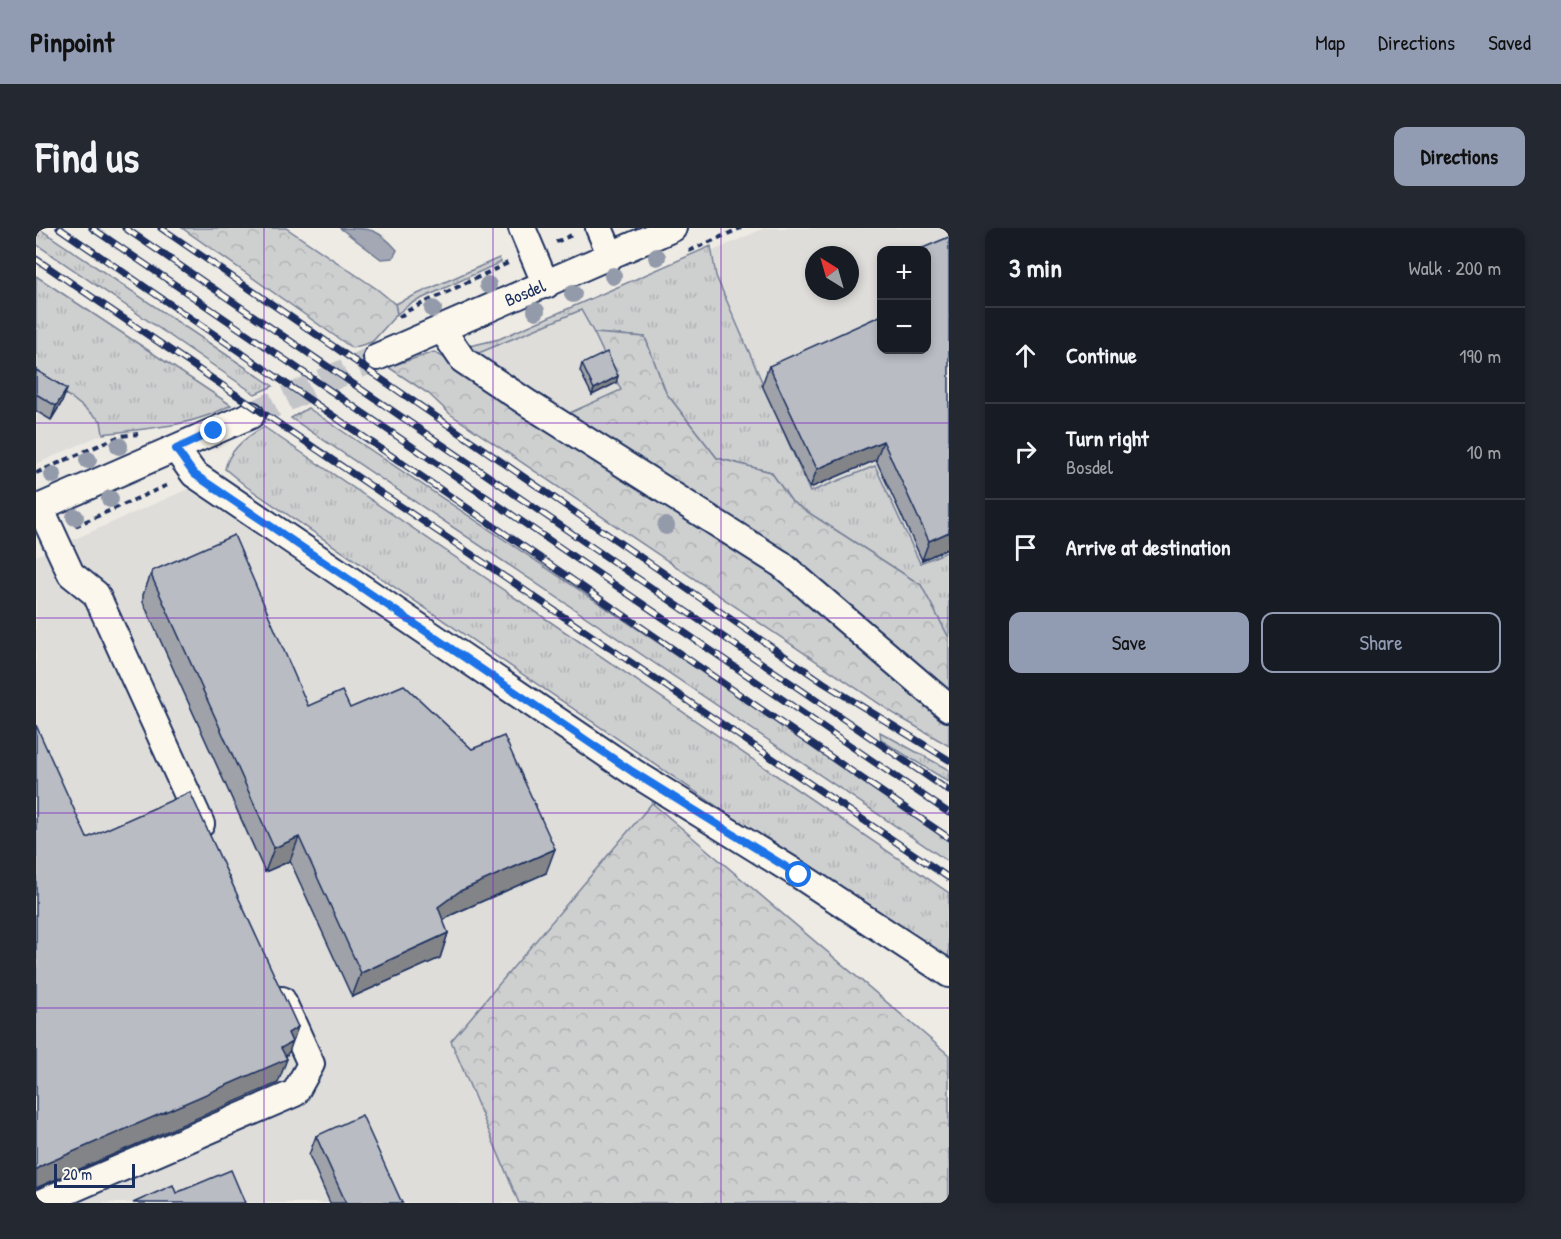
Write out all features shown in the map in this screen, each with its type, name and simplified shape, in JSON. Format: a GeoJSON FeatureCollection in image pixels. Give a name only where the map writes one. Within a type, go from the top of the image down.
{"type":"FeatureCollection","features":[{"type":"Feature","properties":{"kind":"street"},"geometry":{"type":"LineString","coordinates":[[522,228],[546,285]]}},
{"type":"Feature","properties":{"kind":"street","name":"Bosdel"},"geometry":{"type":"LineString","coordinates":[[377,357],[673,228]]}},
{"type":"Feature","properties":{"kind":"street"},"geometry":{"type":"LineString","coordinates":[[589,230],[611,255]]}},
{"type":"Feature","properties":{"kind":"street"},"geometry":{"type":"LineString","coordinates":[[441,328],[459,355],[473,366],[781,564],[949,708]]}},
{"type":"Feature","properties":{"kind":"street"},"geometry":{"type":"LineString","coordinates":[[210,843],[96,594],[71,574],[54,535],[38,508],[251,415]]}},
{"type":"Feature","properties":{"kind":"street"},"geometry":{"type":"LineString","coordinates":[[176,449],[194,474],[633,772],[799,875],[949,974]]}},
{"type":"Feature","properties":{"kind":"street"},"geometry":{"type":"LineString","coordinates":[[40,1203],[295,1093],[311,1064],[272,980]]}},
{"type":"Feature","properties":{"kind":"path"},"geometry":{"type":"LineString","coordinates":[[400,316],[532,253],[589,230]]}},
{"type":"Feature","properties":{"kind":"path"},"geometry":{"type":"LineString","coordinates":[[36,473],[120,436],[144,434]]}},
{"type":"Feature","properties":{"kind":"path"},"geometry":{"type":"LineString","coordinates":[[54,535],[194,474]]}},
{"type":"Feature","properties":{"kind":"shaded area"},"geometry":{"type":"Polygon","coordinates":[[[340,228],[366,229],[378,233],[397,250],[393,258],[381,259],[340,228]]]}},
{"type":"Feature","properties":{"kind":"shaded area"},"geometry":{"type":"Polygon","coordinates":[[[765,228],[949,228],[949,551],[920,563],[875,466],[810,492],[716,275],[713,251],[765,228]]]}},
{"type":"Feature","properties":{"kind":"shaded area"},"geometry":{"type":"Polygon","coordinates":[[[582,310],[621,390],[563,416],[474,355],[582,310]]]}},
{"type":"Feature","properties":{"kind":"shaded area"},"geometry":{"type":"Polygon","coordinates":[[[36,378],[70,397],[101,421],[103,434],[36,464],[36,378]]]}},
{"type":"Feature","properties":{"kind":"shaded area"},"geometry":{"type":"Polygon","coordinates":[[[188,489],[652,803],[451,1041],[519,1203],[36,1203],[36,556],[188,489]]]}},
{"type":"Feature","properties":{"kind":"green space"},"geometry":{"type":"Polygon","coordinates":[[[36,228],[273,386],[255,394],[36,244],[36,228]]]}},
{"type":"Feature","properties":{"kind":"green space"},"geometry":{"type":"Polygon","coordinates":[[[182,228],[286,228],[377,289],[395,304],[397,314],[372,342],[352,348],[182,228]]]}},
{"type":"Feature","properties":{"kind":"green space"},"geometry":{"type":"Polygon","coordinates":[[[711,246],[716,276],[810,492],[875,466],[920,563],[949,551],[949,638],[921,585],[792,502],[771,472],[717,458],[666,393],[645,337],[594,333],[581,310],[474,355],[466,347],[499,339],[711,246]]]}},
{"type":"Feature","properties":{"kind":"green space"},"geometry":{"type":"Polygon","coordinates":[[[499,258],[501,262],[410,304],[397,314],[395,304],[499,258]]]}},
{"type":"Feature","properties":{"kind":"green space"},"geometry":{"type":"Polygon","coordinates":[[[36,276],[231,405],[185,422],[103,434],[101,421],[70,397],[36,378],[36,276]]]}},
{"type":"Feature","properties":{"kind":"green space"},"geometry":{"type":"Polygon","coordinates":[[[594,333],[645,337],[666,393],[717,458],[771,472],[792,502],[921,585],[949,638],[949,700],[563,416],[621,390],[594,333]]]}},
{"type":"Feature","properties":{"kind":"green space"},"geometry":{"type":"Polygon","coordinates":[[[434,352],[471,372],[775,567],[949,715],[949,746],[896,715],[450,414],[429,394],[388,367],[434,352]]]}},
{"type":"Feature","properties":{"kind":"green space"},"geometry":{"type":"Polygon","coordinates":[[[308,408],[949,838],[949,862],[291,418],[308,408]]]}},
{"type":"Feature","properties":{"kind":"green space"},"geometry":{"type":"Polygon","coordinates":[[[264,427],[949,893],[949,964],[247,487],[225,469],[230,456],[240,444],[264,427]]]}},
{"type":"Feature","properties":{"kind":"green space"},"geometry":{"type":"Polygon","coordinates":[[[880,732],[949,770],[949,782],[881,740],[880,732]]]}},
{"type":"Feature","properties":{"kind":"green space"},"geometry":{"type":"Polygon","coordinates":[[[652,803],[949,1055],[949,1203],[519,1203],[451,1041],[652,803]]]}},
{"type":"Feature","properties":{"kind":"building"},"geometry":{"type":"Polygon","coordinates":[[[949,237],[949,532],[929,541],[883,441],[817,469],[769,366],[877,317],[877,354],[931,354],[931,246],[928,246],[949,237]]]}},
{"type":"Feature","properties":{"kind":"building"},"geometry":{"type":"Polygon","coordinates":[[[607,352],[618,376],[594,389],[582,364],[607,352]]]}},
{"type":"Feature","properties":{"kind":"building"},"geometry":{"type":"Polygon","coordinates":[[[36,370],[67,389],[56,406],[36,394],[36,370]]]}},
{"type":"Feature","properties":{"kind":"building"},"geometry":{"type":"Polygon","coordinates":[[[234,535],[308,706],[342,691],[350,708],[404,685],[472,749],[504,736],[555,849],[460,891],[438,907],[448,933],[361,973],[299,837],[274,848],[152,577],[152,571],[234,535]]]}},
{"type":"Feature","properties":{"kind":"building"},"geometry":{"type":"Polygon","coordinates":[[[36,725],[87,838],[190,792],[298,1027],[288,1033],[292,1042],[281,1048],[287,1059],[36,1170],[36,725]]]}},
{"type":"Feature","properties":{"kind":"building"},"geometry":{"type":"Polygon","coordinates":[[[362,1115],[402,1203],[346,1203],[316,1136],[362,1115]]]}},
{"type":"Feature","properties":{"kind":"building"},"geometry":{"type":"Polygon","coordinates":[[[231,1170],[245,1203],[133,1203],[173,1185],[176,1193],[231,1170]]]}},
{"type":"Feature","properties":{"kind":"tunnel"},"geometry":{"type":"LineString","coordinates":[[251,415],[377,357]]}},
{"type":"Feature","properties":{"kind":"railway"},"geometry":{"type":"LineString","coordinates":[[59,228],[949,838]]}},
{"type":"Feature","properties":{"kind":"railway"},"geometry":{"type":"LineString","coordinates":[[92,228],[949,813]]}},
{"type":"Feature","properties":{"kind":"railway"},"geometry":{"type":"LineString","coordinates":[[125,228],[949,791]]}},
{"type":"Feature","properties":{"kind":"railway"},"geometry":{"type":"LineString","coordinates":[[161,228],[824,683],[949,760]]}},
{"type":"Feature","properties":{"kind":"railway"},"geometry":{"type":"LineString","coordinates":[[36,259],[949,878]]}},
{"type":"Feature","properties":{"kind":"route"},"geometry":{"type":"LineString","coordinates":[[214,431],[176,449],[194,474],[633,772],[799,875]]}}]}
